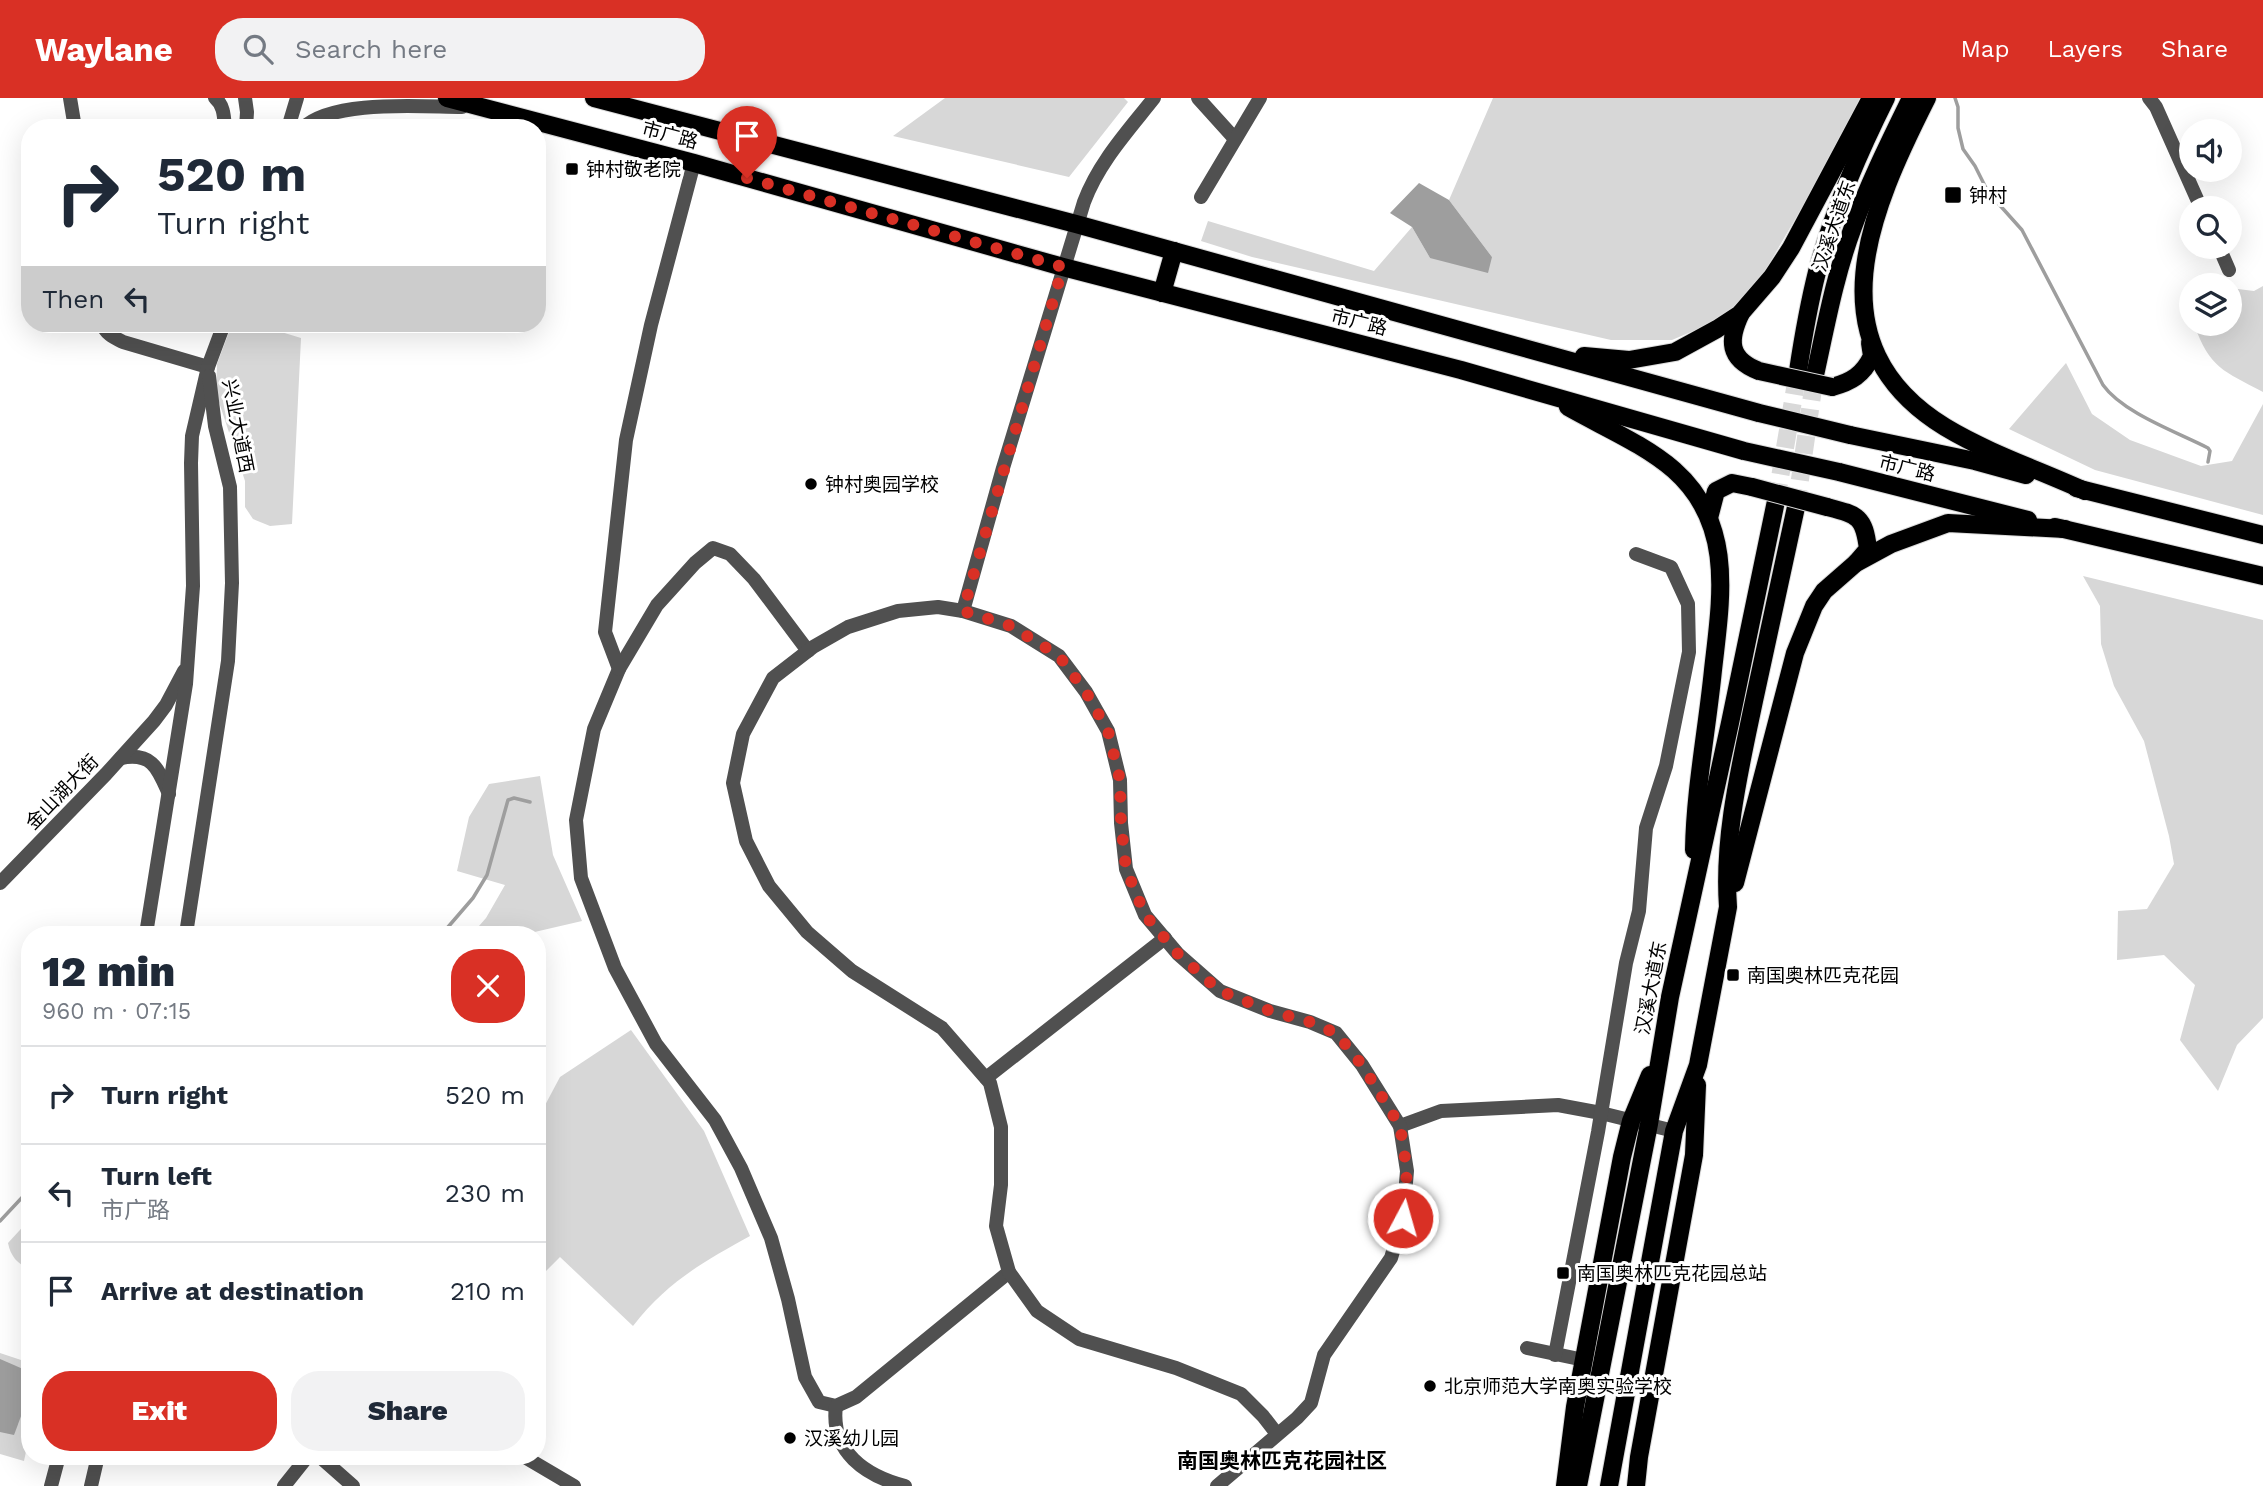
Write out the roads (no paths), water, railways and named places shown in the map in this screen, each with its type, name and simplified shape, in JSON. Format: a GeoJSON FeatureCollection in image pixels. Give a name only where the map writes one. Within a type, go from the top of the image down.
{"type":"FeatureCollection","features":[{"type":"Feature","properties":{"kind":"main road","name":"市广路"},"geometry":{"type":"LineString","coordinates":[[447,98],[524,119]]}},
{"type":"Feature","properties":{"kind":"main road","name":"市广路"},"geometry":{"type":"LineString","coordinates":[[594,98],[1076,224],[1759,413],[1975,461],[2263,535]]}},
{"type":"Feature","properties":{"kind":"main road"},"geometry":{"type":"LineString","coordinates":[[1871,98],[1791,248],[1772,277],[1741,313],[1733,329],[1735,352],[1745,365],[1832,387],[1847,384],[1868,364],[1872,356],[1863,289],[1875,213],[1927,98]]}},
{"type":"Feature","properties":{"kind":"main road","name":"汉溪大道东"},"geometry":{"type":"LineString","coordinates":[[1886,98],[1833,219],[1817,272],[1806,373],[1853,228],[1871,182],[1911,98]]}},
{"type":"Feature","properties":{"kind":"main road","name":"市广路"},"geometry":{"type":"LineString","coordinates":[[546,125],[694,163],[1063,267],[1541,392],[1744,451],[2263,576]]}},
{"type":"Feature","properties":{"kind":"main road"},"geometry":{"type":"LineString","coordinates":[[1162,293],[1174,251]]}},
{"type":"Feature","properties":{"kind":"main road"},"geometry":{"type":"LineString","coordinates":[[1535,351],[1629,360],[1675,352],[1741,313]]}},
{"type":"Feature","properties":{"kind":"main road"},"geometry":{"type":"LineString","coordinates":[[1869,335],[1891,381],[1943,425],[1971,441],[2085,491]]}},
{"type":"Feature","properties":{"kind":"main road"},"geometry":{"type":"LineString","coordinates":[[1541,392],[1649,452],[1674,470],[1701,503],[1709,518],[1720,560],[1722,595],[1695,805],[1693,889]]}},
{"type":"Feature","properties":{"kind":"main road"},"geometry":{"type":"LineString","coordinates":[[1636,1486],[1694,1155],[1698,1065],[1728,907],[1795,653],[1814,606],[1824,591],[1868,549],[1863,523],[1849,512],[1732,483],[1716,491],[1709,518]]}},
{"type":"Feature","properties":{"kind":"main road","name":"汉溪大道东"},"geometry":{"type":"LineString","coordinates":[[1640,1122],[1660,1052],[1776,501]]}},
{"type":"Feature","properties":{"kind":"main road"},"geometry":{"type":"LineString","coordinates":[[1728,907],[1730,830],[1746,737],[1796,507]]}},
{"type":"Feature","properties":{"kind":"main road"},"geometry":{"type":"LineString","coordinates":[[1856,563],[1891,544],[1948,523],[2065,529]]}},
{"type":"Feature","properties":{"kind":"main road"},"geometry":{"type":"LineString","coordinates":[[1609,1486],[1674,1131],[1698,1065]]}},
{"type":"Feature","properties":{"kind":"main road"},"geometry":{"type":"LineString","coordinates":[[1578,1486],[1628,1230],[1640,1122]]}},
{"type":"Feature","properties":{"kind":"main road"},"geometry":{"type":"LineString","coordinates":[[1565,1486],[1584,1360],[1622,1157],[1640,1122]]}},
{"type":"Feature","properties":{"kind":"main road"},"geometry":{"type":"LineString","coordinates":[[1628,1230],[1654,1235]]}},
{"type":"Feature","properties":{"kind":"main road"},"geometry":{"type":"LineString","coordinates":[[1620,1486],[1634,1355]]}},
{"type":"Feature","properties":{"kind":"street"},"geometry":{"type":"LineString","coordinates":[[70,98],[74,119]]}},
{"type":"Feature","properties":{"kind":"street"},"geometry":{"type":"LineString","coordinates":[[215,98],[219,101],[224,119]]}},
{"type":"Feature","properties":{"kind":"street"},"geometry":{"type":"LineString","coordinates":[[244,98],[247,119]]}},
{"type":"Feature","properties":{"kind":"street"},"geometry":{"type":"LineString","coordinates":[[291,119],[297,98]]}},
{"type":"Feature","properties":{"kind":"street"},"geometry":{"type":"LineString","coordinates":[[963,611],[1063,267],[1091,182],[1154,98]]}},
{"type":"Feature","properties":{"kind":"street"},"geometry":{"type":"LineString","coordinates":[[1198,98],[1235,139]]}},
{"type":"Feature","properties":{"kind":"street"},"geometry":{"type":"LineString","coordinates":[[1201,197],[1260,98]]}},
{"type":"Feature","properties":{"kind":"street"},"geometry":{"type":"LineString","coordinates":[[2149,98],[2195,196]]}},
{"type":"Feature","properties":{"kind":"street"},"geometry":{"type":"LineString","coordinates":[[322,119],[359,108],[388,105],[478,107]]}},
{"type":"Feature","properties":{"kind":"street"},"geometry":{"type":"LineString","coordinates":[[619,669],[605,632],[626,440],[651,325],[694,163]]}},
{"type":"Feature","properties":{"kind":"street"},"geometry":{"type":"LineString","coordinates":[[2224,259],[2229,270]]}},
{"type":"Feature","properties":{"kind":"street"},"geometry":{"type":"LineString","coordinates":[[108,333],[123,342],[208,367],[219,333]]}},
{"type":"Feature","properties":{"kind":"street","name":"兴业大道西"},"geometry":{"type":"LineString","coordinates":[[147,926],[182,718],[190,645],[193,586],[192,436],[208,367]]}},
{"type":"Feature","properties":{"kind":"street","name":"兴业大道西"},"geometry":{"type":"LineString","coordinates":[[187,926],[226,673],[232,594],[230,487],[215,426],[208,367]]}},
{"type":"Feature","properties":{"kind":"street"},"geometry":{"type":"LineString","coordinates":[[808,651],[754,579],[730,554],[713,548],[695,562],[657,605],[619,669],[594,729],[576,820],[581,878],[615,968],[650,1033],[715,1119],[741,1168],[771,1238],[788,1299],[804,1377],[819,1402],[836,1406],[856,1396],[1009,1272]]}},
{"type":"Feature","properties":{"kind":"street"},"geometry":{"type":"LineString","coordinates":[[1555,1354],[1601,1113],[1626,963],[1639,911],[1646,828],[1666,766],[1689,652],[1688,604],[1671,567],[1636,554]]}},
{"type":"Feature","properties":{"kind":"street"},"geometry":{"type":"LineString","coordinates":[[1217,1486],[1277,1434],[1311,1403],[1324,1355],[1391,1258],[1403,1218],[1407,1171],[1400,1126],[1362,1065],[1336,1033],[1220,991],[1178,954],[1145,915],[1126,869],[1120,780],[1108,731],[1086,692],[1059,656],[1011,626],[963,611],[938,607],[898,611],[848,627],[808,651],[773,678],[743,734],[733,783],[746,841],[769,886],[807,932],[852,971],[943,1028],[990,1083],[1001,1127],[996,1226],[1009,1272],[1037,1311],[1079,1339],[1176,1368],[1241,1394],[1277,1434]]}},
{"type":"Feature","properties":{"kind":"street","name":"金山湖大街"},"geometry":{"type":"LineString","coordinates":[[0,883],[121,758],[166,705],[183,672],[190,645]]}},
{"type":"Feature","properties":{"kind":"street"},"geometry":{"type":"LineString","coordinates":[[121,758],[144,757],[152,762],[159,770],[170,796]]}},
{"type":"Feature","properties":{"kind":"street"},"geometry":{"type":"LineString","coordinates":[[986,1078],[1165,938]]}},
{"type":"Feature","properties":{"kind":"street"},"geometry":{"type":"LineString","coordinates":[[1400,1126],[1441,1111],[1558,1105],[1674,1131]]}},
{"type":"Feature","properties":{"kind":"street"},"geometry":{"type":"LineString","coordinates":[[1527,1348],[1584,1360]]}},
{"type":"Feature","properties":{"kind":"street"},"geometry":{"type":"LineString","coordinates":[[836,1406],[834,1419],[837,1433],[847,1452],[861,1467],[881,1480],[905,1486]]}},
{"type":"Feature","properties":{"kind":"street"},"geometry":{"type":"LineString","coordinates":[[51,1486],[56,1465]]}},
{"type":"Feature","properties":{"kind":"street"},"geometry":{"type":"LineString","coordinates":[[96,1483],[97,1465]]}},
{"type":"Feature","properties":{"kind":"street"},"geometry":{"type":"LineString","coordinates":[[284,1486],[301,1465]]}},
{"type":"Feature","properties":{"kind":"street"},"geometry":{"type":"LineString","coordinates":[[329,1465],[353,1486]]}},
{"type":"Feature","properties":{"kind":"street"},"geometry":{"type":"LineString","coordinates":[[538,1465],[574,1486]]}},
{"type":"Feature","properties":{"kind":"waterway"},"geometry":{"type":"LineString","coordinates":[[1955,98],[1963,149],[1988,192],[2022,230],[2103,385],[2137,413],[2208,448],[2208,462]]}},
{"type":"Feature","properties":{"kind":"waterway"},"geometry":{"type":"LineString","coordinates":[[449,926],[473,898],[487,875],[508,800],[514,798],[530,802]]}},
{"type":"Feature","properties":{"kind":"waterway"},"geometry":{"type":"LineString","coordinates":[[0,1221],[21,1199]]}},
{"type":"Feature","properties":{"kind":"tunnel"},"geometry":{"type":"LineString","coordinates":[[1776,501],[1798,371]]}},
{"type":"Feature","properties":{"kind":"tunnel"},"geometry":{"type":"LineString","coordinates":[[1796,507],[1815,375]]}},
{"type":"Feature","properties":{"kind":"place","name":"钟村敬老院"},"geometry":{"type":"Point","coordinates":[572,169]}},
{"type":"Feature","properties":{"kind":"place","name":"钟村"},"geometry":{"type":"Point","coordinates":[1953,195]}},
{"type":"Feature","properties":{"kind":"place","name":"钟村奥园学校"},"geometry":{"type":"Point","coordinates":[811,484]}},
{"type":"Feature","properties":{"kind":"place","name":"南国奥林匹克花园"},"geometry":{"type":"Point","coordinates":[1733,975]}},
{"type":"Feature","properties":{"kind":"place","name":"南国奥林匹克花园总站"},"geometry":{"type":"Point","coordinates":[1563,1273]}},
{"type":"Feature","properties":{"kind":"place","name":"北京师范大学南奥实验学校"},"geometry":{"type":"Point","coordinates":[1430,1386]}},
{"type":"Feature","properties":{"kind":"place","name":"汉溪幼儿园"},"geometry":{"type":"Point","coordinates":[790,1438]}},
{"type":"Feature","properties":{"kind":"district","name":"南国奥林匹克花园社区"},"geometry":{"type":"Point","coordinates":[1282,1460]}}]}
